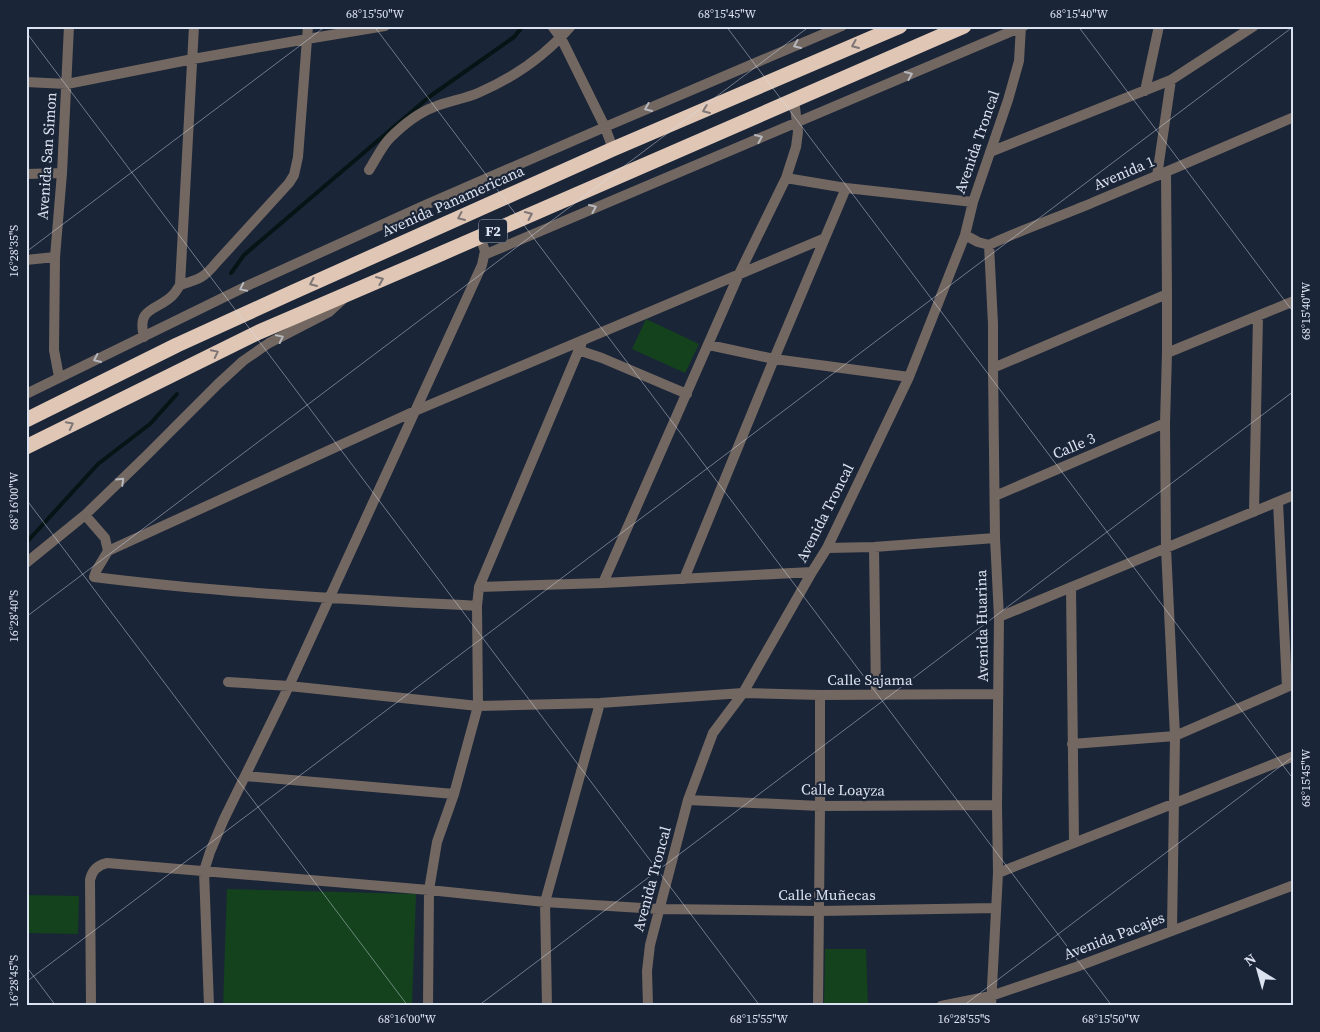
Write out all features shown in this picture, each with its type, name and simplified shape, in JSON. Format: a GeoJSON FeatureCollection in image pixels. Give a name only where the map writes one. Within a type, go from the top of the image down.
{"type":"FeatureCollection","features":[{"type":"Feature","properties":{"kind":"highway","name":"Avenida Panamericana"},"geometry":{"type":"LineString","coordinates":[[26,420],[177,345],[613,149],[900,26]]}},
{"type":"Feature","properties":{"kind":"highway","name":"F2"},"geometry":{"type":"LineString","coordinates":[[26,447],[259,332],[964,26]]}},
{"type":"Feature","properties":{"kind":"street","name":"Avenida San Simon"},"geometry":{"type":"LineString","coordinates":[[59,377],[54,350],[55,257],[62,173],[69,26]]}},
{"type":"Feature","properties":{"kind":"street"},"geometry":{"type":"LineString","coordinates":[[144,337],[142,319],[150,310],[173,295],[180,285],[194,26]]}},
{"type":"Feature","properties":{"kind":"street"},"geometry":{"type":"LineString","coordinates":[[180,285],[198,280],[206,275],[294,176],[298,157],[308,26]]}},
{"type":"Feature","properties":{"kind":"street"},"geometry":{"type":"LineString","coordinates":[[26,82],[67,84],[307,38],[385,26]]}},
{"type":"Feature","properties":{"kind":"street"},"geometry":{"type":"LineString","coordinates":[[552,26],[561,38],[605,126],[613,149]]}},
{"type":"Feature","properties":{"kind":"street"},"geometry":{"type":"LineString","coordinates":[[369,170],[389,138],[412,120],[433,107],[477,93],[511,77],[540,56],[561,38],[571,26]]}},
{"type":"Feature","properties":{"kind":"street","name":"Avenida Panamericana"},"geometry":{"type":"LineString","coordinates":[[26,394],[251,284],[423,206],[605,126],[842,26]]}},
{"type":"Feature","properties":{"kind":"street"},"geometry":{"type":"LineString","coordinates":[[1145,91],[1159,26]]}},
{"type":"Feature","properties":{"kind":"street"},"geometry":{"type":"LineString","coordinates":[[990,152],[1171,80],[1254,26]]}},
{"type":"Feature","properties":{"kind":"street"},"geometry":{"type":"LineString","coordinates":[[484,255],[1022,27]]}},
{"type":"Feature","properties":{"kind":"street","name":"Avenida Troncal"},"geometry":{"type":"LineString","coordinates":[[648,1006],[646,971],[658,909],[688,800],[712,733],[743,693],[827,548],[909,377],[965,235],[973,202],[1008,100],[1019,61],[1022,27]]}},
{"type":"Feature","properties":{"kind":"street"},"geometry":{"type":"LineString","coordinates":[[1171,80],[1161,174],[1168,294],[1164,423],[1166,548],[1175,736],[1172,930]]}},
{"type":"Feature","properties":{"kind":"street"},"geometry":{"type":"LineString","coordinates":[[603,583],[739,274],[786,178],[796,148],[798,132],[794,99]]}},
{"type":"Feature","properties":{"kind":"street","name":"Avenida 1"},"geometry":{"type":"LineString","coordinates":[[989,245],[1294,117]]}},
{"type":"Feature","properties":{"kind":"street"},"geometry":{"type":"LineString","coordinates":[[26,174],[62,173]]}},
{"type":"Feature","properties":{"kind":"street"},"geometry":{"type":"LineString","coordinates":[[786,178],[846,188],[973,202]]}},
{"type":"Feature","properties":{"kind":"street"},"geometry":{"type":"LineString","coordinates":[[684,579],[846,188]]}},
{"type":"Feature","properties":{"kind":"street"},"geometry":{"type":"LineString","coordinates":[[965,235],[989,245]]}},
{"type":"Feature","properties":{"kind":"street"},"geometry":{"type":"LineString","coordinates":[[209,1006],[204,871],[210,852],[289,686],[482,265],[485,250],[480,237]]}},
{"type":"Feature","properties":{"kind":"street"},"geometry":{"type":"LineString","coordinates":[[477,606],[329,598],[94,577],[108,550],[416,411],[825,238]]}},
{"type":"Feature","properties":{"kind":"street","name":"Avenida Huarina"},"geometry":{"type":"LineString","coordinates":[[989,245],[993,324],[995,538],[999,617],[998,873],[991,1001]]}},
{"type":"Feature","properties":{"kind":"street"},"geometry":{"type":"LineString","coordinates":[[26,260],[55,257]]}},
{"type":"Feature","properties":{"kind":"street"},"geometry":{"type":"LineString","coordinates":[[26,563],[85,514],[146,457],[218,384],[244,362],[269,343],[330,312],[349,293]]}},
{"type":"Feature","properties":{"kind":"street"},"geometry":{"type":"LineString","coordinates":[[992,368],[1168,294]]}},
{"type":"Feature","properties":{"kind":"street"},"geometry":{"type":"LineString","coordinates":[[1167,354],[1294,301]]}},
{"type":"Feature","properties":{"kind":"street"},"geometry":{"type":"LineString","coordinates":[[1254,512],[1258,316]]}},
{"type":"Feature","properties":{"kind":"street"},"geometry":{"type":"LineString","coordinates":[[428,1006],[429,890],[437,842],[454,794],[478,706],[477,606],[479,587],[583,340]]}},
{"type":"Feature","properties":{"kind":"street"},"geometry":{"type":"LineString","coordinates":[[709,345],[774,359],[909,377]]}},
{"type":"Feature","properties":{"kind":"street"},"geometry":{"type":"LineString","coordinates":[[578,350],[602,358],[687,394]]}},
{"type":"Feature","properties":{"kind":"street","name":"Calle 3"},"geometry":{"type":"LineString","coordinates":[[995,496],[1164,423]]}},
{"type":"Feature","properties":{"kind":"street"},"geometry":{"type":"LineString","coordinates":[[999,617],[1294,495]]}},
{"type":"Feature","properties":{"kind":"street"},"geometry":{"type":"LineString","coordinates":[[1072,744],[1175,736],[1290,685],[1278,502]]}},
{"type":"Feature","properties":{"kind":"street"},"geometry":{"type":"LineString","coordinates":[[85,514],[105,538],[108,550]]}},
{"type":"Feature","properties":{"kind":"street"},"geometry":{"type":"LineString","coordinates":[[827,548],[874,547],[995,538]]}},
{"type":"Feature","properties":{"kind":"street"},"geometry":{"type":"LineString","coordinates":[[874,547],[876,695]]}},
{"type":"Feature","properties":{"kind":"street"},"geometry":{"type":"LineString","coordinates":[[479,587],[603,583],[812,572]]}},
{"type":"Feature","properties":{"kind":"street"},"geometry":{"type":"LineString","coordinates":[[1071,587],[1074,843]]}},
{"type":"Feature","properties":{"kind":"street","name":"Calle Sajama"},"geometry":{"type":"LineString","coordinates":[[228,682],[289,686],[478,706],[600,703],[743,693],[820,695],[998,694]]}},
{"type":"Feature","properties":{"kind":"street"},"geometry":{"type":"LineString","coordinates":[[818,1006],[820,695]]}},
{"type":"Feature","properties":{"kind":"street"},"geometry":{"type":"LineString","coordinates":[[547,1006],[545,902],[600,703]]}},
{"type":"Feature","properties":{"kind":"street"},"geometry":{"type":"LineString","coordinates":[[998,873],[1294,756]]}},
{"type":"Feature","properties":{"kind":"street"},"geometry":{"type":"LineString","coordinates":[[245,776],[454,794]]}},
{"type":"Feature","properties":{"kind":"street","name":"Calle Loayza"},"geometry":{"type":"LineString","coordinates":[[688,800],[820,806],[997,805]]}},
{"type":"Feature","properties":{"kind":"street","name":"Calle Muñecas"},"geometry":{"type":"LineString","coordinates":[[91,1006],[90,880],[98,866],[107,863],[429,890],[545,902],[658,909],[819,911],[996,908]]}},
{"type":"Feature","properties":{"kind":"street","name":"Avenida Pacajes"},"geometry":{"type":"LineString","coordinates":[[941,1006],[991,1001],[1172,930],[1294,885]]}},
{"type":"Feature","properties":{"kind":"green space"},"geometry":{"type":"Polygon","coordinates":[[[646,319],[699,344],[685,373],[632,349],[646,319]]]}},
{"type":"Feature","properties":{"kind":"green space"},"geometry":{"type":"Polygon","coordinates":[[[227,889],[416,894],[412,1006],[223,1006],[227,889]]]}},
{"type":"Feature","properties":{"kind":"green space"},"geometry":{"type":"Polygon","coordinates":[[[26,895],[79,896],[78,934],[26,933],[26,895]]]}},
{"type":"Feature","properties":{"kind":"green space"},"geometry":{"type":"Polygon","coordinates":[[[825,949],[866,949],[868,1004],[824,1006],[825,949]]]}},
{"type":"Feature","properties":{"kind":"waterway"},"geometry":{"type":"LineString","coordinates":[[231,273],[244,255],[429,97],[514,37],[523,26]]}},
{"type":"Feature","properties":{"kind":"waterway"},"geometry":{"type":"LineString","coordinates":[[26,543],[98,464],[150,424],[177,394]]}}]}
